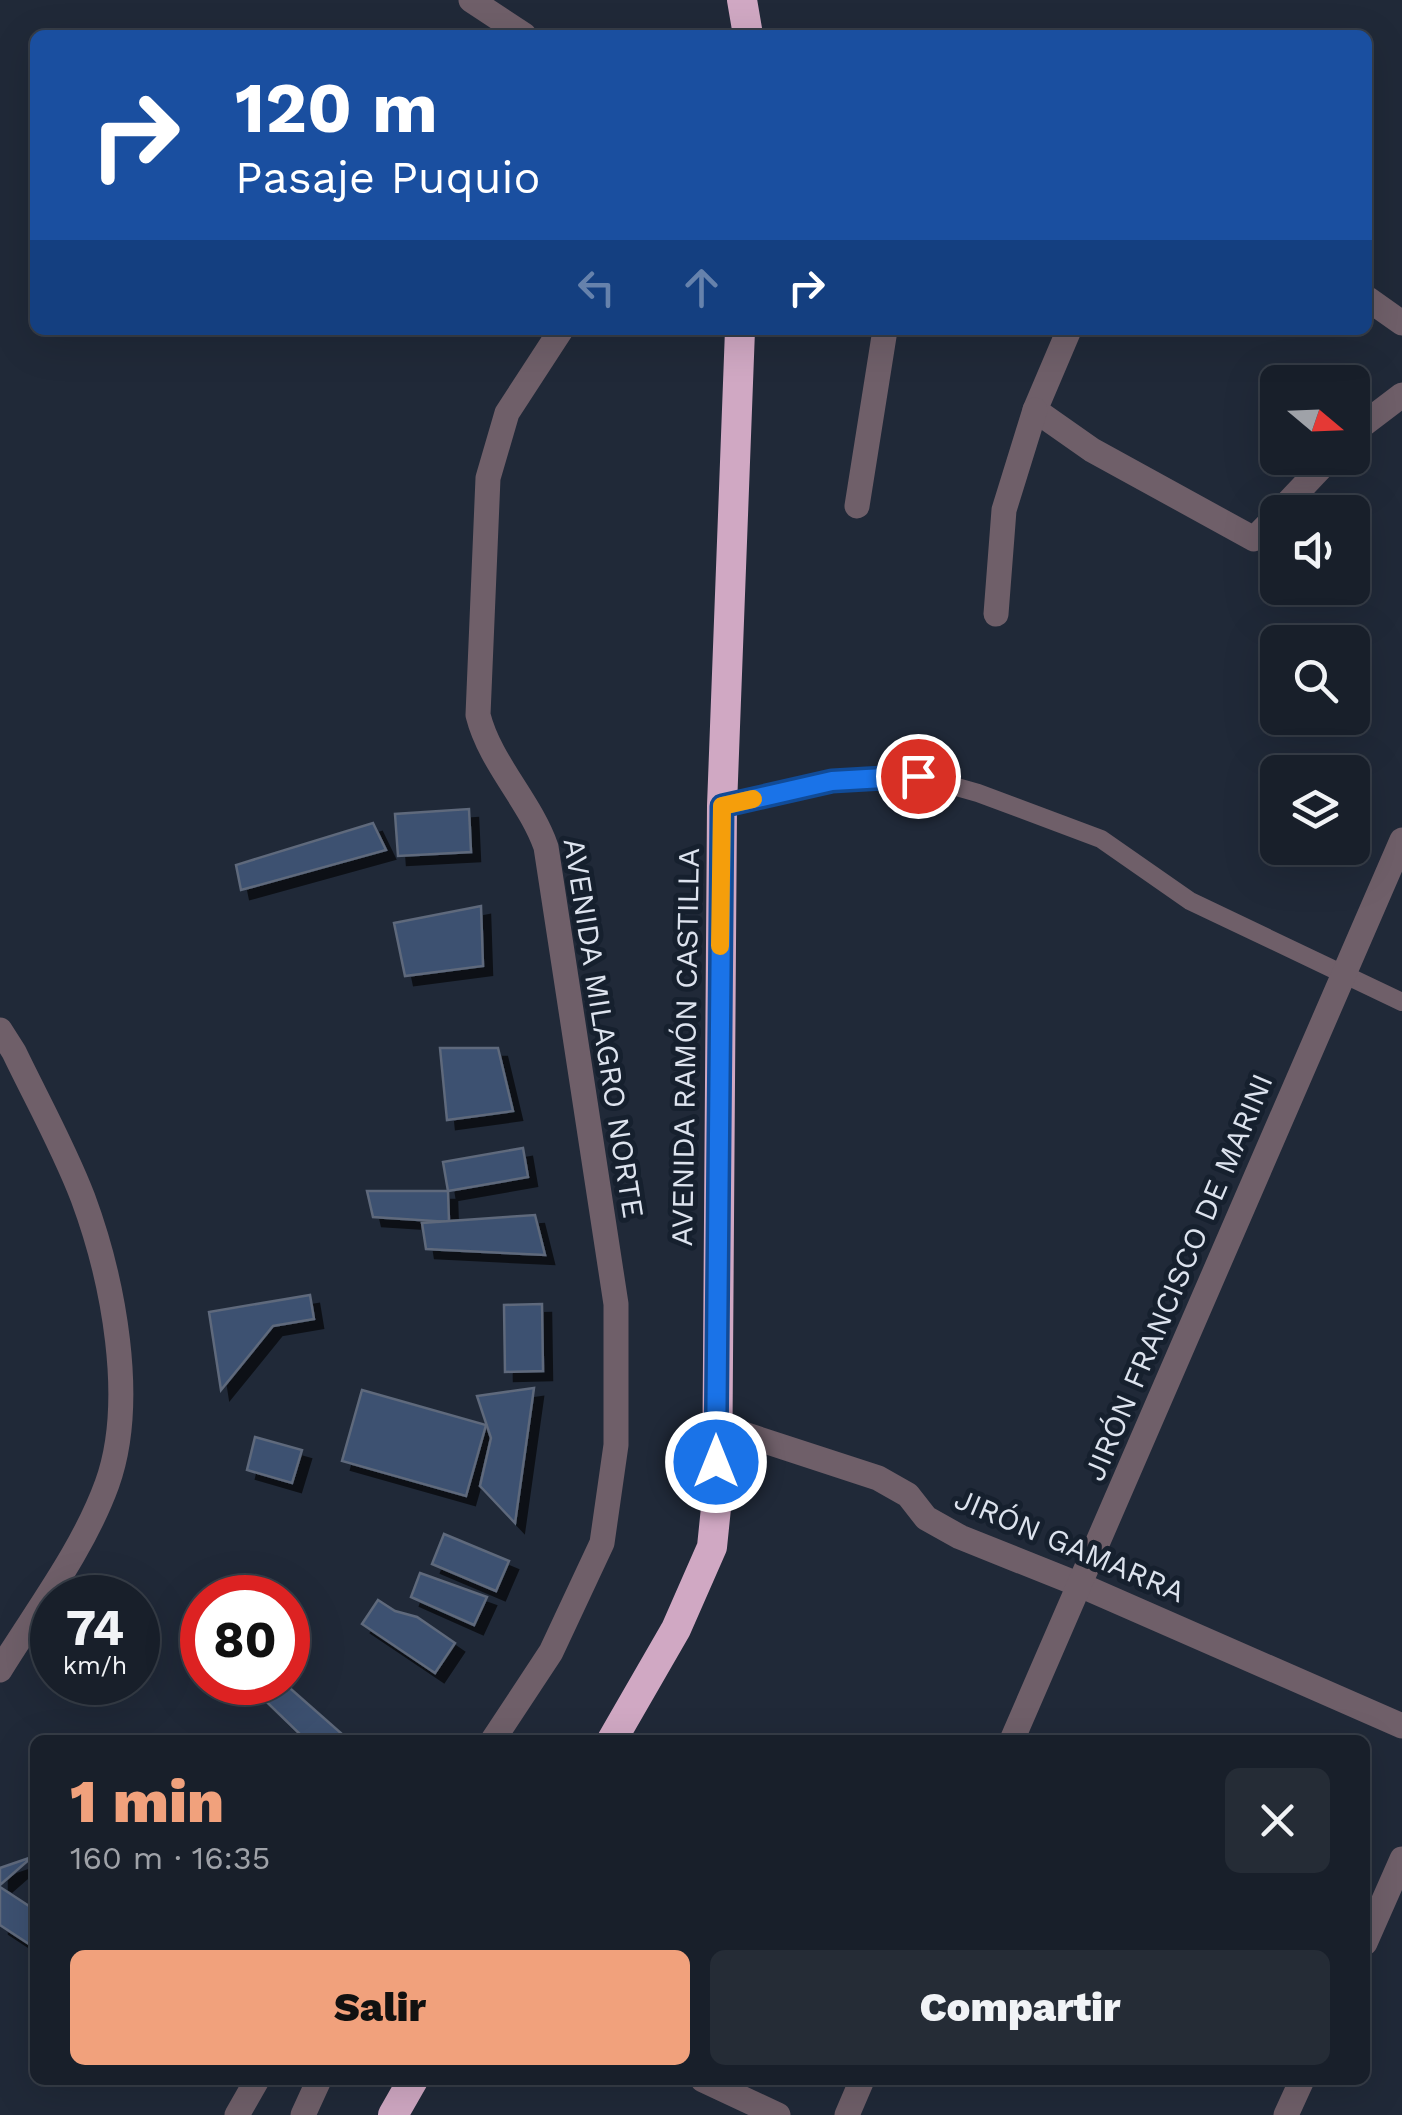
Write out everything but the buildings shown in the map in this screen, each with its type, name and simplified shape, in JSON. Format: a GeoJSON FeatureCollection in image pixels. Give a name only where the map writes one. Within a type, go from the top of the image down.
{"type":"FeatureCollection","features":[{"type":"Feature","properties":{"kind":"highway"},"geometry":{"type":"LineString","coordinates":[[742,0],[747,30]]}},
{"type":"Feature","properties":{"kind":"highway","name":"AVENIDA RAMÓN CASTILLA"},"geometry":{"type":"LineString","coordinates":[[615,1735],[676,1629],[712,1546],[717,1498],[722,806],[740,335]]}},
{"type":"Feature","properties":{"kind":"highway"},"geometry":{"type":"LineString","coordinates":[[392,2115],[410,2085]]}},
{"type":"Feature","properties":{"kind":"street"},"geometry":{"type":"LineString","coordinates":[[471,0],[516,30]]}},
{"type":"Feature","properties":{"kind":"street"},"geometry":{"type":"LineString","coordinates":[[1372,302],[1402,324]]}},
{"type":"Feature","properties":{"kind":"street","name":"AVENIDA MILAGRO NORTE"},"geometry":{"type":"LineString","coordinates":[[496,1735],[551,1652],[602,1543],[616,1445],[616,1304],[546,847],[478,716],[488,478],[507,413],[558,335]]}},
{"type":"Feature","properties":{"kind":"street"},"geometry":{"type":"LineString","coordinates":[[856,506],[885,335]]}},
{"type":"Feature","properties":{"kind":"street"},"geometry":{"type":"LineString","coordinates":[[996,614],[1004,510],[1034,410],[1067,335]]}},
{"type":"Feature","properties":{"kind":"street"},"geometry":{"type":"LineString","coordinates":[[1370,419],[1402,395]]}},
{"type":"Feature","properties":{"kind":"street"},"geometry":{"type":"LineString","coordinates":[[1034,410],[1092,450],[1254,539],[1260,532]]}},
{"type":"Feature","properties":{"kind":"street"},"geometry":{"type":"LineString","coordinates":[[1295,495],[1314,475]]}},
{"type":"Feature","properties":{"kind":"street","name":"JIRÓN FRANCISCO DE MARINI"},"geometry":{"type":"LineString","coordinates":[[1014,1735],[1402,840]]}},
{"type":"Feature","properties":{"kind":"street"},"geometry":{"type":"LineString","coordinates":[[0,1030],[83,1198],[114,1307],[120,1356],[120,1415],[108,1482],[73,1553],[0,1670]]}},
{"type":"Feature","properties":{"kind":"street","name":"JIRÓN GAMARRA"},"geometry":{"type":"LineString","coordinates":[[716,1425],[878,1478],[908,1495],[926,1518],[960,1537],[1080,1585],[1402,1726]]}},
{"type":"Feature","properties":{"kind":"street"},"geometry":{"type":"LineString","coordinates":[[1370,1932],[1402,1858]]}},
{"type":"Feature","properties":{"kind":"street"},"geometry":{"type":"LineString","coordinates":[[237,2115],[254,2085]]}},
{"type":"Feature","properties":{"kind":"street"},"geometry":{"type":"LineString","coordinates":[[304,2115],[316,2085]]}},
{"type":"Feature","properties":{"kind":"street"},"geometry":{"type":"LineString","coordinates":[[714,2085],[778,2115]]}},
{"type":"Feature","properties":{"kind":"street"},"geometry":{"type":"LineString","coordinates":[[847,2115],[860,2085]]}},
{"type":"Feature","properties":{"kind":"street"},"geometry":{"type":"LineString","coordinates":[[1286,2115],[1300,2085]]}},
{"type":"Feature","properties":{"kind":"lane"},"geometry":{"type":"LineString","coordinates":[[722,806],[832,781],[918,776],[978,793],[1101,839],[1190,901],[1402,1002]]}},
{"type":"Feature","properties":{"kind":"slow traffic"},"geometry":{"type":"LineString","coordinates":[[720,946],[722,806],[753,799]]}},
{"type":"Feature","properties":{"kind":"route"},"geometry":{"type":"LineString","coordinates":[[716,1462],[722,806],[832,781],[918,776]]}}]}
